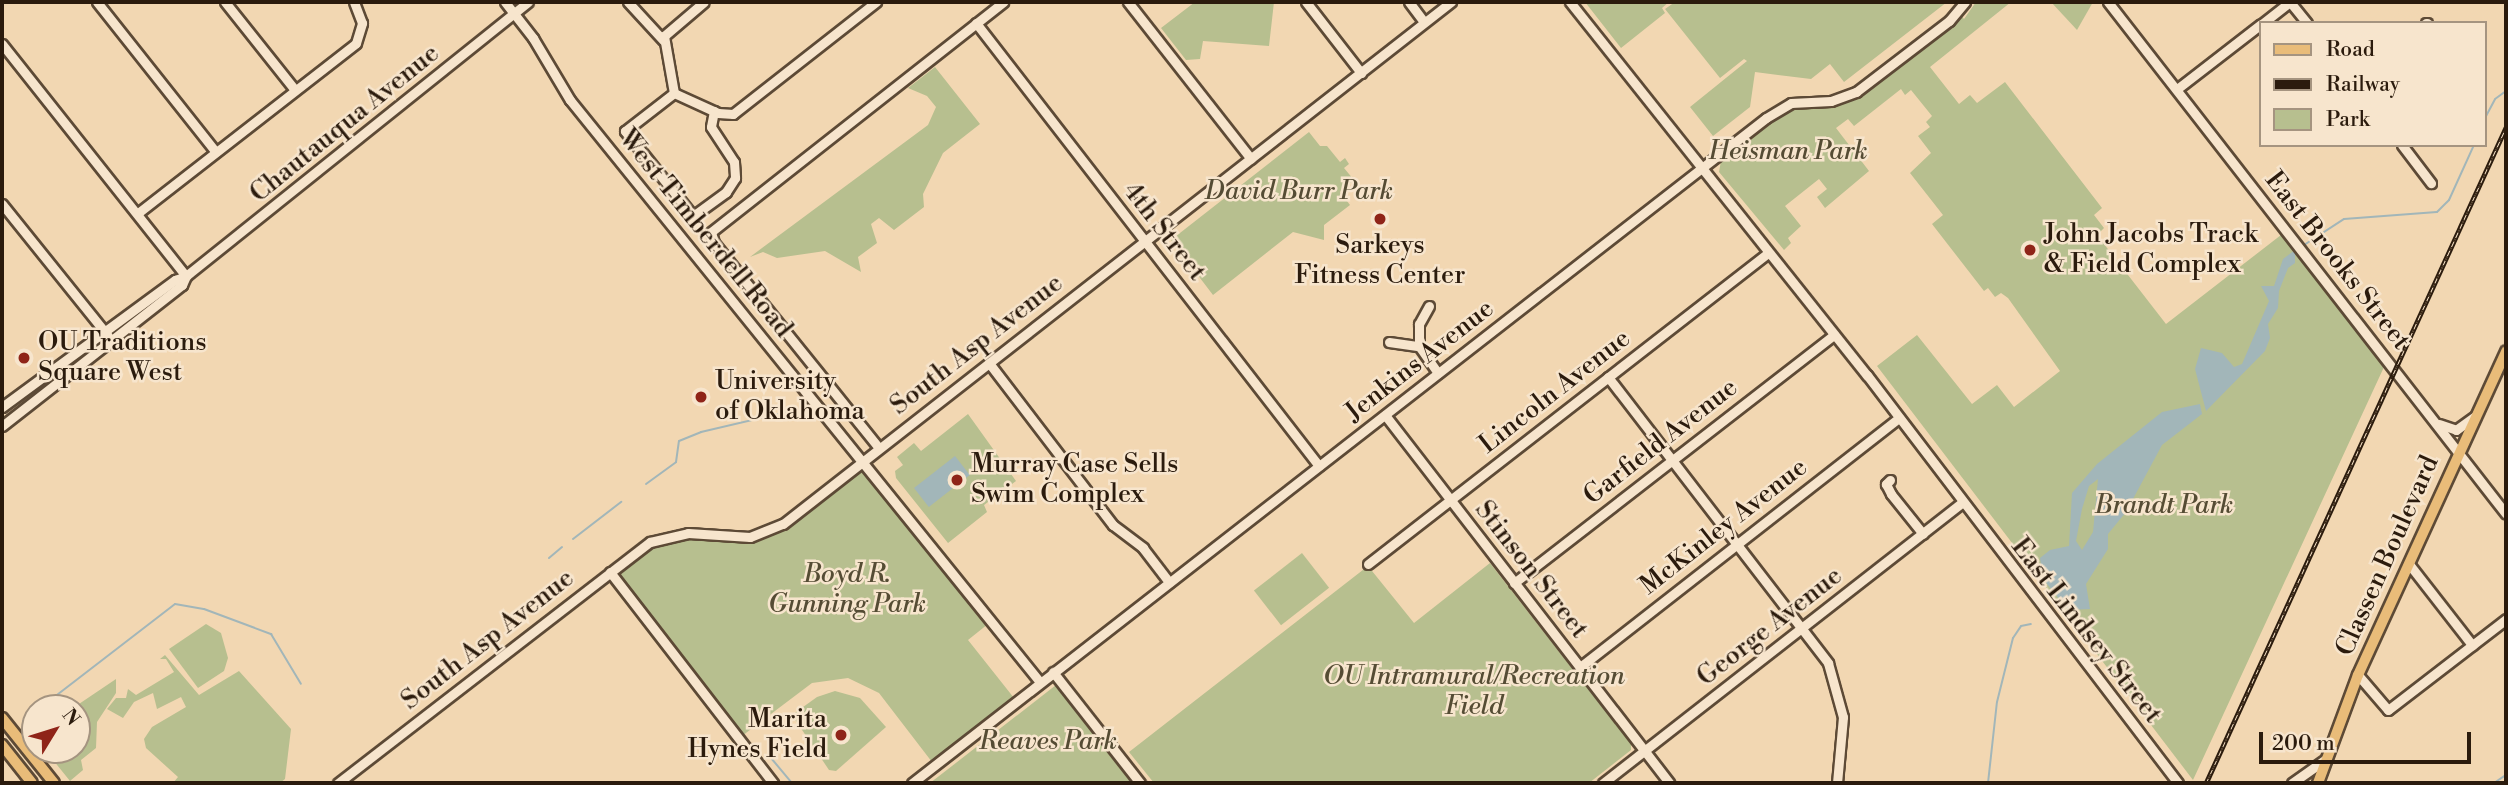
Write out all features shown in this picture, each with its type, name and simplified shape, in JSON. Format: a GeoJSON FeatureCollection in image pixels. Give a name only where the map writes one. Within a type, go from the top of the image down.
{"type":"FeatureCollection","features":[{"type":"Feature","properties":{"kind":"main road","name":"Classen Boulevard"},"geometry":{"type":"LineString","coordinates":[[2318,783],[2358,675],[2506,351]]}},
{"type":"Feature","properties":{"kind":"main road"},"geometry":{"type":"LineString","coordinates":[[2,718],[54,783]]}},
{"type":"Feature","properties":{"kind":"main road"},"geometry":{"type":"LineString","coordinates":[[2,745],[32,783]]}},
{"type":"Feature","properties":{"kind":"street"},"geometry":{"type":"LineString","coordinates":[[97,2],[216,152]]}},
{"type":"Feature","properties":{"kind":"street"},"geometry":{"type":"LineString","coordinates":[[225,2],[295,90]]}},
{"type":"Feature","properties":{"kind":"street"},"geometry":{"type":"LineString","coordinates":[[138,213],[356,43],[362,23],[354,2]]}},
{"type":"Feature","properties":{"kind":"street","name":"West Timberdell Road"},"geometry":{"type":"LineString","coordinates":[[505,2],[570,100],[1040,682]]}},
{"type":"Feature","properties":{"kind":"street","name":"Chautauqua Avenue"},"geometry":{"type":"LineString","coordinates":[[2,407],[182,285],[186,276],[528,2]]}},
{"type":"Feature","properties":{"kind":"street"},"geometry":{"type":"LineString","coordinates":[[628,2],[663,40],[674,93]]}},
{"type":"Feature","properties":{"kind":"street"},"geometry":{"type":"LineString","coordinates":[[663,40],[670,28],[704,2]]}},
{"type":"Feature","properties":{"kind":"street"},"geometry":{"type":"LineString","coordinates":[[674,93],[714,111],[736,112],[876,2]]}},
{"type":"Feature","properties":{"kind":"street"},"geometry":{"type":"LineString","coordinates":[[879,448],[714,243],[711,232],[716,225],[1003,2]]}},
{"type":"Feature","properties":{"kind":"street"},"geometry":{"type":"LineString","coordinates":[[1128,2],[1251,159]]}},
{"type":"Feature","properties":{"kind":"street"},"geometry":{"type":"LineString","coordinates":[[1307,2],[1361,73]]}},
{"type":"Feature","properties":{"kind":"street"},"geometry":{"type":"LineString","coordinates":[[1409,2],[1424,22]]}},
{"type":"Feature","properties":{"kind":"street","name":"South Asp Avenue"},"geometry":{"type":"LineString","coordinates":[[338,783],[650,542],[669,535],[739,538],[773,530],[1451,2]]}},
{"type":"Feature","properties":{"kind":"street","name":"East Lindsey Street"},"geometry":{"type":"LineString","coordinates":[[1570,2],[2178,783]]}},
{"type":"Feature","properties":{"kind":"street","name":"Jenkins Avenue"},"geometry":{"type":"LineString","coordinates":[[912,783],[1785,106],[1856,92],[1949,21],[1965,2]]}},
{"type":"Feature","properties":{"kind":"street","name":"East Brooks Street"},"geometry":{"type":"LineString","coordinates":[[2108,2],[2438,423],[2475,477],[2506,514]]}},
{"type":"Feature","properties":{"kind":"street"},"geometry":{"type":"LineString","coordinates":[[2265,21],[2290,2],[2304,21]]}},
{"type":"Feature","properties":{"kind":"street","name":"4th Street"},"geometry":{"type":"LineString","coordinates":[[976,23],[1319,466]]}},
{"type":"Feature","properties":{"kind":"street"},"geometry":{"type":"LineString","coordinates":[[2177,89],[2260,25]]}},
{"type":"Feature","properties":{"kind":"street"},"geometry":{"type":"LineString","coordinates":[[2,44],[186,276]]}},
{"type":"Feature","properties":{"kind":"street"},"geometry":{"type":"LineString","coordinates":[[674,93],[625,131],[693,216],[726,192],[735,178],[734,162],[710,127],[714,111]]}},
{"type":"Feature","properties":{"kind":"street"},"geometry":{"type":"LineString","coordinates":[[2403,147],[2431,183]]}},
{"type":"Feature","properties":{"kind":"street"},"geometry":{"type":"LineString","coordinates":[[2409,155],[2415,147]]}},
{"type":"Feature","properties":{"kind":"street"},"geometry":{"type":"LineString","coordinates":[[2,204],[6,217],[108,336]]}},
{"type":"Feature","properties":{"kind":"street","name":"Lincoln Avenue"},"geometry":{"type":"LineString","coordinates":[[1368,564],[1768,253]]}},
{"type":"Feature","properties":{"kind":"street"},"geometry":{"type":"LineString","coordinates":[[1429,306],[1419,324],[1419,346],[1438,373]]}},
{"type":"Feature","properties":{"kind":"street","name":"Chautauqua Avenue"},"geometry":{"type":"LineString","coordinates":[[2,426],[108,336]]}},
{"type":"Feature","properties":{"kind":"street","name":"East Lindsey Street"},"geometry":{"type":"LineString","coordinates":[[1832,336],[1895,421],[1962,503]]}},
{"type":"Feature","properties":{"kind":"street","name":"Garfield Avenue"},"geometry":{"type":"LineString","coordinates":[[1514,583],[1832,336]]}},
{"type":"Feature","properties":{"kind":"street"},"geometry":{"type":"LineString","coordinates":[[1390,342],[1419,346]]}},
{"type":"Feature","properties":{"kind":"street"},"geometry":{"type":"LineString","coordinates":[[989,363],[1113,525],[1143,548],[1169,582]]}},
{"type":"Feature","properties":{"kind":"street"},"geometry":{"type":"LineString","coordinates":[[1608,377],[1804,628],[1828,663],[1842,706],[1844,742],[1837,783]]}},
{"type":"Feature","properties":{"kind":"street"},"geometry":{"type":"LineString","coordinates":[[2438,423],[2456,430],[2478,412]]}},
{"type":"Feature","properties":{"kind":"street","name":"Stinson Street"},"geometry":{"type":"LineString","coordinates":[[1385,415],[1670,783]]}},
{"type":"Feature","properties":{"kind":"street","name":"McKinley Avenue"},"geometry":{"type":"LineString","coordinates":[[1580,667],[1895,421]]}},
{"type":"Feature","properties":{"kind":"street"},"geometry":{"type":"LineString","coordinates":[[2448,479],[2461,470],[2475,477]]}},
{"type":"Feature","properties":{"kind":"street"},"geometry":{"type":"LineString","coordinates":[[1890,480],[1886,484],[1891,494],[1923,534]]}},
{"type":"Feature","properties":{"kind":"street","name":"George Avenue"},"geometry":{"type":"LineString","coordinates":[[1604,783],[1962,503]]}},
{"type":"Feature","properties":{"kind":"street"},"geometry":{"type":"LineString","coordinates":[[2409,564],[2472,645]]}},
{"type":"Feature","properties":{"kind":"street"},"geometry":{"type":"LineString","coordinates":[[610,572],[773,783]]}},
{"type":"Feature","properties":{"kind":"street"},"geometry":{"type":"LineString","coordinates":[[2358,675],[2388,710],[2506,619]]}},
{"type":"Feature","properties":{"kind":"street"},"geometry":{"type":"LineString","coordinates":[[1053,672],[1140,783]]}},
{"type":"Feature","properties":{"kind":"street"},"geometry":{"type":"LineString","coordinates":[[2292,783],[2326,759]]}},
{"type":"Feature","properties":{"kind":"green space"},"geometry":{"type":"Polygon","coordinates":[[[1195,2],[1274,2],[1269,46],[1203,41],[1200,59],[1186,60],[1161,28],[1195,2]]]}},
{"type":"Feature","properties":{"kind":"green space"},"geometry":{"type":"Polygon","coordinates":[[[1585,2],[1669,2],[1662,8],[1665,13],[1621,48],[1585,2]]]}},
{"type":"Feature","properties":{"kind":"green space"},"geometry":{"type":"Polygon","coordinates":[[[1675,2],[1947,2],[1844,82],[1830,64],[1811,79],[1755,72],[1750,107],[1713,136],[1690,107],[1747,61],[1744,59],[1720,78],[1665,9],[1675,2]]]}},
{"type":"Feature","properties":{"kind":"green space","name":"Brandt Park"},"geometry":{"type":"Polygon","coordinates":[[[1976,2],[2011,2],[1930,67],[1959,104],[1970,95],[1977,103],[2005,82],[2102,208],[2094,215],[2104,228],[2097,235],[2166,324],[2281,235],[2384,367],[2193,780],[1877,366],[1917,335],[1972,404],[1997,385],[2014,407],[2060,371],[2008,298],[2001,293],[1995,297],[1988,288],[1984,291],[1932,224],[1943,215],[1910,173],[1931,153],[1918,136],[1930,127],[1926,122],[1932,116],[1911,90],[1905,95],[1901,89],[1854,126],[1848,119],[1836,128],[1869,171],[1825,208],[1817,197],[1827,189],[1819,179],[1785,206],[1801,226],[1788,238],[1791,243],[1784,250],[1719,172],[1721,161],[1766,118],[1791,103],[1840,99],[1958,12],[1964,19],[1976,2]]]}},
{"type":"Feature","properties":{"kind":"green space"},"geometry":{"type":"Polygon","coordinates":[[[2051,2],[2093,2],[2077,30],[2051,2]]]}},
{"type":"Feature","properties":{"kind":"green space"},"geometry":{"type":"Polygon","coordinates":[[[935,67],[980,124],[943,153],[923,194],[924,207],[894,230],[879,218],[871,224],[877,243],[858,257],[861,272],[825,251],[777,258],[763,252],[750,257],[928,125],[936,107],[927,96],[908,88],[935,67]]]}},
{"type":"Feature","properties":{"kind":"green space","name":"David Burr Park"},"geometry":{"type":"Polygon","coordinates":[[[1309,132],[1320,146],[1327,146],[1340,162],[1345,158],[1349,164],[1344,168],[1354,180],[1340,192],[1350,205],[1324,225],[1324,240],[1293,232],[1213,295],[1171,240],[1309,132]]]}},
{"type":"Feature","properties":{"kind":"green space","name":"Murray Case Sells Swim Complex"},"geometry":{"type":"Polygon","coordinates":[[[968,414],[1016,481],[984,505],[987,512],[948,543],[896,478],[895,471],[903,465],[897,457],[914,443],[921,451],[968,414]]]}},
{"type":"Feature","properties":{"kind":"green space","name":"Boyd R. Gunning Park"},"geometry":{"type":"Polygon","coordinates":[[[861,470],[988,624],[968,640],[1014,698],[932,762],[879,693],[848,678],[812,683],[742,736],[615,572],[642,550],[668,538],[738,542],[766,536],[861,470]]]}},
{"type":"Feature","properties":{"kind":"green space"},"geometry":{"type":"Polygon","coordinates":[[[1302,553],[1329,588],[1281,625],[1254,591],[1302,553]]]}},
{"type":"Feature","properties":{"kind":"green space","name":"OU Intramural/Recreation Field"},"geometry":{"type":"Polygon","coordinates":[[[1490,563],[1631,744],[1631,750],[1589,783],[1154,783],[1129,752],[1368,566],[1414,623],[1490,563]]]}},
{"type":"Feature","properties":{"kind":"green space"},"geometry":{"type":"Polygon","coordinates":[[[206,624],[221,633],[228,658],[224,671],[198,688],[169,649],[206,624]]]}},
{"type":"Feature","properties":{"kind":"green space"},"geometry":{"type":"Polygon","coordinates":[[[165,655],[199,695],[239,671],[291,729],[285,779],[280,783],[173,783],[178,777],[146,748],[144,739],[152,727],[186,707],[181,697],[157,709],[153,693],[134,702],[123,718],[107,709],[116,698],[126,698],[128,689],[136,695],[174,672],[166,659],[160,659],[165,655]]]}},
{"type":"Feature","properties":{"kind":"green space"},"geometry":{"type":"Polygon","coordinates":[[[116,679],[116,693],[97,722],[96,748],[91,752],[91,696],[116,679]]]}},
{"type":"Feature","properties":{"kind":"green space","name":"Reaves Park"},"geometry":{"type":"Polygon","coordinates":[[[1056,685],[1132,783],[930,783],[952,766],[1056,685]]]}},
{"type":"Feature","properties":{"kind":"green space","name":"Marita Hynes Field"},"geometry":{"type":"Polygon","coordinates":[[[835,691],[860,698],[886,727],[836,771],[829,770],[792,715],[817,697],[835,691]]]}},
{"type":"Feature","properties":{"kind":"green space"},"geometry":{"type":"Polygon","coordinates":[[[56,764],[82,764],[83,770],[70,781],[56,764]]]}},
{"type":"Feature","properties":{"kind":"shaded area"},"geometry":{"type":"Polygon","coordinates":[[[2295,250],[2295,263],[2288,268],[2279,291],[2278,308],[2268,324],[2270,338],[2265,351],[2206,411],[2195,369],[2201,348],[2222,353],[2234,367],[2242,364],[2269,301],[2261,286],[2274,286],[2283,259],[2295,250]]]}},
{"type":"Feature","properties":{"kind":"shaded area"},"geometry":{"type":"Polygon","coordinates":[[[2200,404],[2202,414],[2162,445],[2126,512],[2108,534],[2108,549],[2086,584],[2090,609],[2068,610],[2043,579],[2040,558],[2050,550],[2069,546],[2072,493],[2097,464],[2162,412],[2200,404]],[[2098,479],[2089,486],[2082,509],[2076,541],[2082,550],[2093,532],[2098,479]]]}},
{"type":"Feature","properties":{"kind":"shaded area"},"geometry":{"type":"Polygon","coordinates":[[[955,456],[970,475],[929,507],[914,488],[955,456]]]}},
{"type":"Feature","properties":{"kind":"waterway"},"geometry":{"type":"LineString","coordinates":[[2487,114],[2495,99],[2506,91]]}},
{"type":"Feature","properties":{"kind":"waterway"},"geometry":{"type":"LineString","coordinates":[[2301,247],[2344,219],[2437,212],[2449,200],[2473,147]]}},
{"type":"Feature","properties":{"kind":"waterway"},"geometry":{"type":"LineString","coordinates":[[646,484],[676,462],[679,441],[701,432],[795,410]]}},
{"type":"Feature","properties":{"kind":"waterway"},"geometry":{"type":"LineString","coordinates":[[573,539],[621,502]]}},
{"type":"Feature","properties":{"kind":"waterway"},"geometry":{"type":"LineString","coordinates":[[549,558],[562,547]]}},
{"type":"Feature","properties":{"kind":"waterway"},"geometry":{"type":"LineString","coordinates":[[58,694],[175,604],[204,609],[271,634],[301,684]]}},
{"type":"Feature","properties":{"kind":"waterway"},"geometry":{"type":"LineString","coordinates":[[1988,783],[1997,702],[2013,638],[2021,626],[2031,624]]}},
{"type":"Feature","properties":{"kind":"waterway"},"geometry":{"type":"LineString","coordinates":[[771,758],[792,783]]}},
{"type":"Feature","properties":{"kind":"waterway"},"geometry":{"type":"LineString","coordinates":[[2494,783],[2506,775]]}},
{"type":"Feature","properties":{"kind":"railway"},"geometry":{"type":"LineString","coordinates":[[2206,783],[2506,127]]}},
{"type":"Feature","properties":{"kind":"place","name":"Sarkeys Fitness Center"},"geometry":{"type":"Point","coordinates":[1380,219]}},
{"type":"Feature","properties":{"kind":"place","name":"John Jacobs Track & Field Complex"},"geometry":{"type":"Point","coordinates":[2030,250]}},
{"type":"Feature","properties":{"kind":"place","name":"OU Traditions Square West"},"geometry":{"type":"Point","coordinates":[24,358]}},
{"type":"Feature","properties":{"kind":"place","name":"University of Oklahoma"},"geometry":{"type":"Point","coordinates":[701,397]}},
{"type":"Feature","properties":{"kind":"place","name":"Murray Case Sells Swim Complex"},"geometry":{"type":"Point","coordinates":[957,480]}},
{"type":"Feature","properties":{"kind":"place","name":"Marita Hynes Field"},"geometry":{"type":"Point","coordinates":[841,735]}},
{"type":"Feature","properties":{"kind":"park label","name":"Heisman Park"},"geometry":{"type":"Point","coordinates":[1788,152]}}]}
